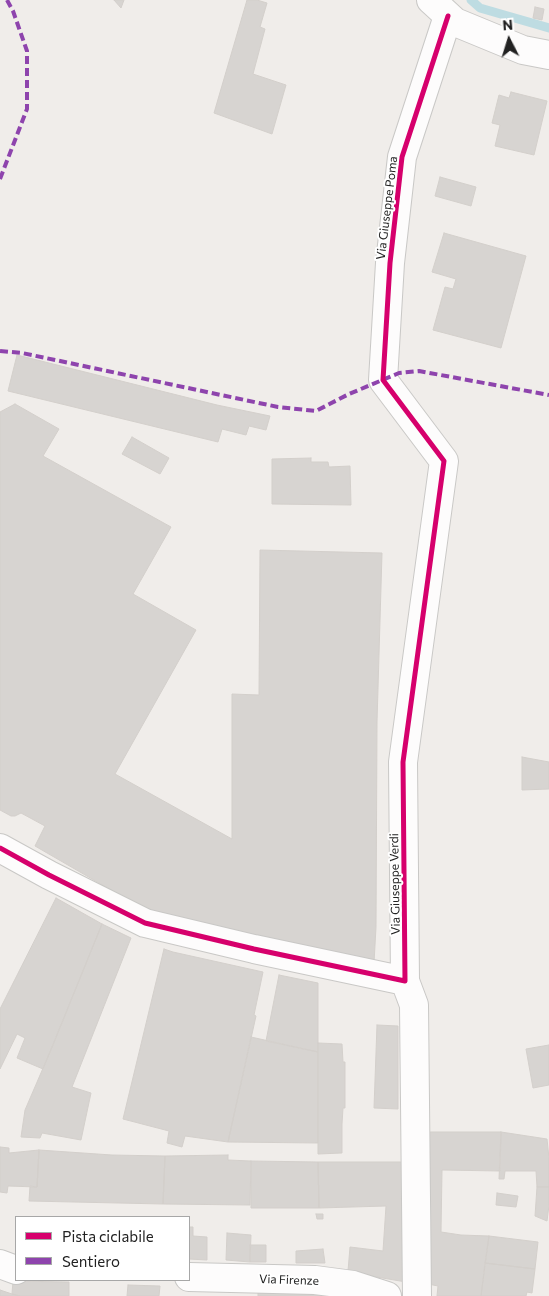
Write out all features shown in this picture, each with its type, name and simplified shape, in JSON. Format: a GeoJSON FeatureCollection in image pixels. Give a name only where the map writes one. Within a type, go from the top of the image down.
{"type":"FeatureCollection","features":[{"type":"Feature","properties":{"kind":"street","name":"Via Giuseppe Poma"},"geometry":{"type":"LineString","coordinates":[[383,380],[390,263],[402,157],[440,8],[456,22],[523,50],[549,55]]}},
{"type":"Feature","properties":{"kind":"street","name":"Via Giuseppe Verdi"},"geometry":{"type":"LineString","coordinates":[[383,380],[444,461],[403,762],[405,981],[414,1005],[417,1296]]}},
{"type":"Feature","properties":{"kind":"street"},"geometry":{"type":"LineString","coordinates":[[0,848],[48,875],[145,923],[254,949],[405,981]]}},
{"type":"Feature","properties":{"kind":"street"},"geometry":{"type":"LineString","coordinates":[[0,1264],[15,1270]]}},
{"type":"Feature","properties":{"kind":"street","name":"Via Firenze"},"geometry":{"type":"LineString","coordinates":[[190,1277],[315,1280],[353,1285],[387,1296]]}},
{"type":"Feature","properties":{"kind":"building"},"geometry":{"type":"Polygon","coordinates":[[[114,0],[124,0],[121,8],[114,0]]]}},
{"type":"Feature","properties":{"kind":"building"},"geometry":{"type":"Polygon","coordinates":[[[247,0],[267,3],[260,27],[265,29],[253,74],[286,85],[272,134],[214,113],[247,0]]]}},
{"type":"Feature","properties":{"kind":"building"},"geometry":{"type":"Polygon","coordinates":[[[535,7],[544,9],[542,20],[533,18],[535,7]]]}},
{"type":"Feature","properties":{"kind":"building"},"geometry":{"type":"Polygon","coordinates":[[[511,92],[547,101],[534,155],[495,146],[500,125],[492,123],[499,95],[509,98],[511,92]]]}},
{"type":"Feature","properties":{"kind":"building"},"geometry":{"type":"Polygon","coordinates":[[[440,177],[476,187],[471,206],[435,196],[440,177]]]}},
{"type":"Feature","properties":{"kind":"building"},"geometry":{"type":"Polygon","coordinates":[[[444,233],[526,256],[501,348],[433,330],[445,287],[453,289],[456,279],[432,272],[444,233]]]}},
{"type":"Feature","properties":{"kind":"building"},"geometry":{"type":"Polygon","coordinates":[[[17,355],[217,405],[270,416],[266,430],[249,426],[246,435],[222,429],[218,442],[8,391],[17,355]]]}},
{"type":"Feature","properties":{"kind":"building"},"geometry":{"type":"Polygon","coordinates":[[[15,404],[59,429],[43,456],[171,527],[133,594],[196,630],[115,774],[232,839],[232,694],[259,695],[260,550],[382,553],[377,722],[376,927],[374,963],[163,920],[35,846],[45,826],[21,813],[11,816],[0,810],[0,412],[15,404]]]}},
{"type":"Feature","properties":{"kind":"building"},"geometry":{"type":"Polygon","coordinates":[[[132,437],[169,458],[160,474],[122,454],[132,437]]]}},
{"type":"Feature","properties":{"kind":"building"},"geometry":{"type":"Polygon","coordinates":[[[311,458],[311,462],[328,462],[329,467],[350,466],[351,505],[272,504],[272,459],[311,458]]]}},
{"type":"Feature","properties":{"kind":"building"},"geometry":{"type":"Polygon","coordinates":[[[522,757],[549,762],[549,789],[522,790],[522,757]]]}},
{"type":"Feature","properties":{"kind":"building"},"geometry":{"type":"Polygon","coordinates":[[[56,898],[102,924],[43,1069],[17,1058],[25,1038],[17,1034],[0,1069],[0,1009],[56,898]]]}},
{"type":"Feature","properties":{"kind":"building"},"geometry":{"type":"Polygon","coordinates":[[[102,924],[131,938],[72,1087],[91,1093],[81,1140],[42,1133],[40,1138],[21,1137],[25,1110],[102,924]]]}},
{"type":"Feature","properties":{"kind":"building"},"geometry":{"type":"Polygon","coordinates":[[[164,949],[263,972],[254,1015],[256,1016],[228,1142],[185,1136],[182,1147],[167,1143],[169,1131],[123,1119],[164,949]]]}},
{"type":"Feature","properties":{"kind":"building"},"geometry":{"type":"Polygon","coordinates":[[[279,975],[318,983],[318,1052],[266,1041],[279,975]]]}},
{"type":"Feature","properties":{"kind":"building"},"geometry":{"type":"Polygon","coordinates":[[[377,1025],[398,1026],[398,1109],[374,1108],[377,1025]]]}},
{"type":"Feature","properties":{"kind":"building"},"geometry":{"type":"Polygon","coordinates":[[[251,1037],[318,1052],[318,1143],[228,1142],[251,1037]]]}},
{"type":"Feature","properties":{"kind":"building"},"geometry":{"type":"Polygon","coordinates":[[[318,1043],[342,1044],[343,1062],[345,1062],[345,1108],[343,1108],[342,1153],[318,1154],[318,1043]]]}},
{"type":"Feature","properties":{"kind":"building"},"geometry":{"type":"Polygon","coordinates":[[[549,1045],[549,1085],[533,1088],[526,1049],[549,1045]]]}},
{"type":"Feature","properties":{"kind":"building"},"geometry":{"type":"Polygon","coordinates":[[[423,1132],[501,1132],[500,1171],[442,1170],[441,1232],[489,1236],[481,1296],[437,1296],[438,1286],[423,1283],[423,1132]]]}},
{"type":"Feature","properties":{"kind":"building"},"geometry":{"type":"Polygon","coordinates":[[[501,1132],[547,1139],[549,1187],[537,1187],[536,1171],[505,1171],[504,1179],[499,1179],[501,1132]]]}},
{"type":"Feature","properties":{"kind":"building"},"geometry":{"type":"Polygon","coordinates":[[[0,1147],[9,1148],[9,1153],[39,1150],[37,1187],[8,1186],[7,1193],[0,1192],[0,1147]]]}},
{"type":"Feature","properties":{"kind":"building"},"geometry":{"type":"Polygon","coordinates":[[[39,1150],[112,1155],[165,1156],[163,1204],[29,1201],[30,1186],[37,1187],[39,1150]]]}},
{"type":"Feature","properties":{"kind":"building"},"geometry":{"type":"Polygon","coordinates":[[[228,1155],[228,1160],[251,1161],[250,1205],[163,1204],[165,1156],[228,1155]]]}},
{"type":"Feature","properties":{"kind":"building"},"geometry":{"type":"Polygon","coordinates":[[[402,1157],[406,1282],[348,1271],[350,1247],[383,1251],[386,1206],[319,1208],[318,1162],[402,1162],[402,1157]]]}},
{"type":"Feature","properties":{"kind":"building"},"geometry":{"type":"Polygon","coordinates":[[[251,1161],[318,1162],[319,1208],[251,1208],[251,1161]]]}},
{"type":"Feature","properties":{"kind":"building"},"geometry":{"type":"Polygon","coordinates":[[[537,1187],[549,1187],[547,1221],[535,1216],[537,1187]]]}},
{"type":"Feature","properties":{"kind":"building"},"geometry":{"type":"Polygon","coordinates":[[[497,1193],[518,1196],[516,1207],[496,1205],[497,1193]]]}},
{"type":"Feature","properties":{"kind":"building"},"geometry":{"type":"Polygon","coordinates":[[[316,1214],[323,1214],[323,1219],[317,1219],[316,1214]]]}},
{"type":"Feature","properties":{"kind":"building"},"geometry":{"type":"Polygon","coordinates":[[[190,1227],[193,1227],[193,1236],[207,1237],[207,1260],[190,1259],[190,1227]]]}},
{"type":"Feature","properties":{"kind":"building"},"geometry":{"type":"Polygon","coordinates":[[[227,1233],[251,1235],[250,1262],[226,1260],[227,1233]]]}},
{"type":"Feature","properties":{"kind":"building"},"geometry":{"type":"Polygon","coordinates":[[[489,1236],[538,1242],[535,1269],[485,1263],[489,1236]]]}},
{"type":"Feature","properties":{"kind":"building"},"geometry":{"type":"Polygon","coordinates":[[[250,1245],[266,1245],[266,1262],[250,1262],[250,1245]]]}},
{"type":"Feature","properties":{"kind":"building"},"geometry":{"type":"Polygon","coordinates":[[[323,1249],[325,1263],[296,1263],[296,1251],[323,1249]]]}},
{"type":"Feature","properties":{"kind":"building"},"geometry":{"type":"Polygon","coordinates":[[[485,1263],[535,1269],[532,1293],[527,1292],[526,1296],[481,1296],[485,1263]]]}},
{"type":"Feature","properties":{"kind":"building"},"geometry":{"type":"Polygon","coordinates":[[[13,1281],[69,1282],[69,1296],[20,1296],[12,1294],[13,1281]]]}},
{"type":"Feature","properties":{"kind":"building"},"geometry":{"type":"Polygon","coordinates":[[[128,1285],[160,1286],[159,1296],[127,1296],[128,1285]]]}},
{"type":"Feature","properties":{"kind":"building"},"geometry":{"type":"Polygon","coordinates":[[[0,1290],[12,1294],[20,1296],[0,1296],[0,1290]]]}},
{"type":"Feature","properties":{"kind":"building"},"geometry":{"type":"Polygon","coordinates":[[[258,1290],[332,1294],[332,1296],[258,1296],[258,1290]]]}},
{"type":"Feature","properties":{"kind":"waterway"},"geometry":{"type":"LineString","coordinates":[[471,0],[480,8],[549,28]]}},
{"type":"Feature","properties":{"kind":"marked path"},"geometry":{"type":"LineString","coordinates":[[0,179],[27,109],[27,51],[13,11],[7,0]]}},
{"type":"Feature","properties":{"kind":"marked path"},"geometry":{"type":"LineString","coordinates":[[0,351],[22,353],[278,407],[316,411],[349,394],[399,373],[419,371],[549,395]]}},
{"type":"Feature","properties":{"kind":"cycle path"},"geometry":{"type":"LineString","coordinates":[[0,848],[145,923],[254,949],[405,981],[403,762],[444,461],[383,380],[390,263],[402,157],[448,16]]}}]}
